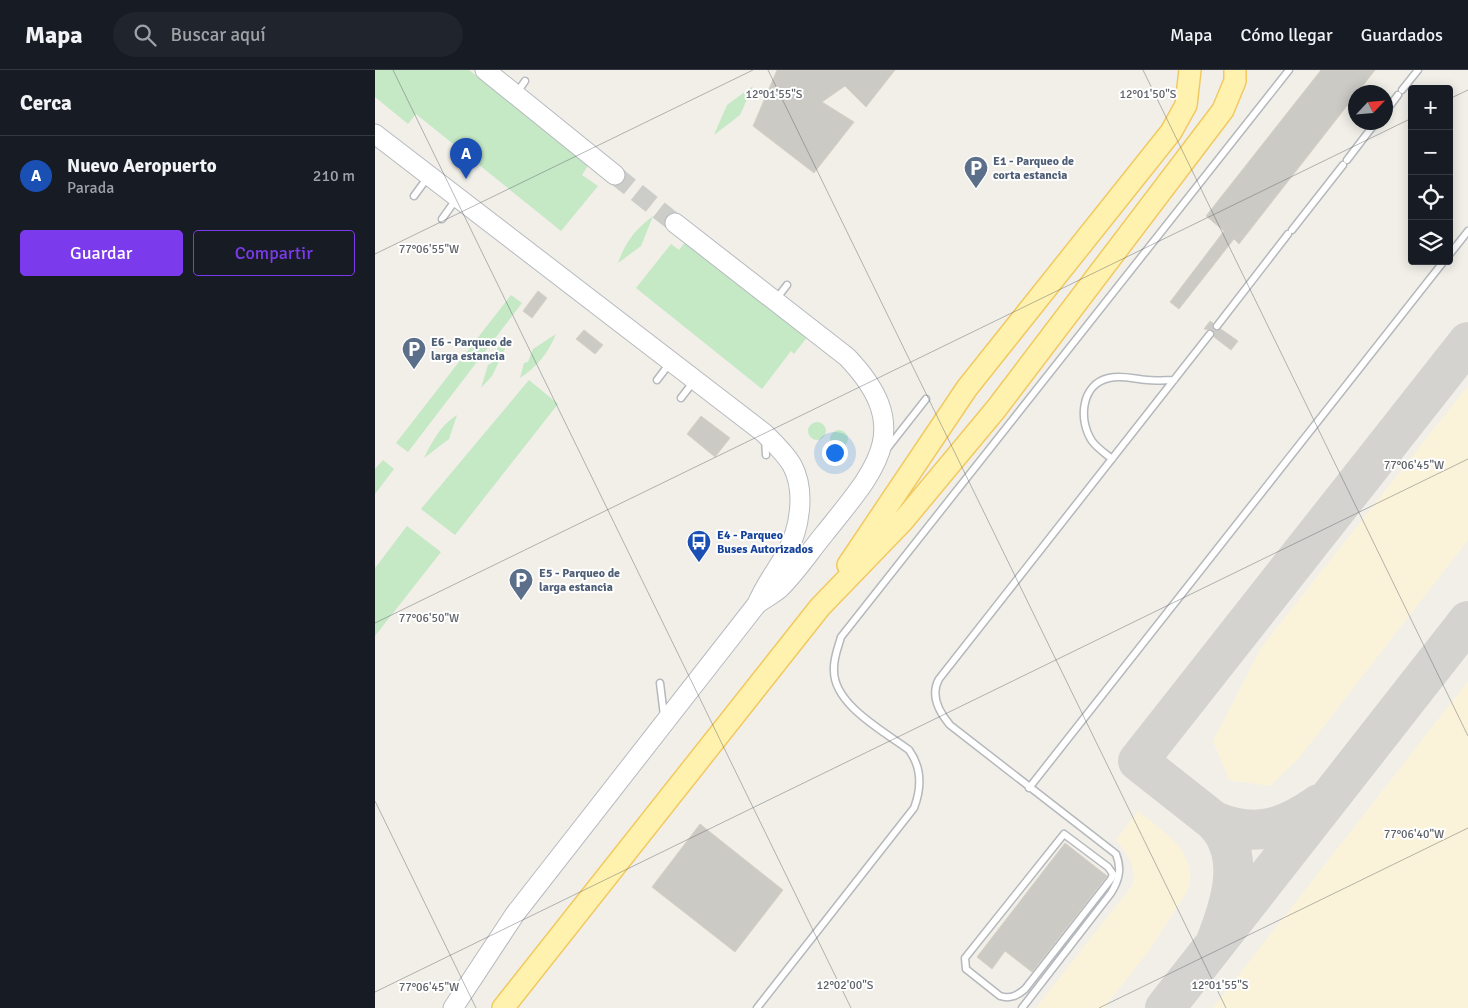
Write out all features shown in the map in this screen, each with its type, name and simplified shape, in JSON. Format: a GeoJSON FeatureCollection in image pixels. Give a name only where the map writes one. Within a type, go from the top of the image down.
{"type":"FeatureCollection","features":[{"type":"Feature","properties":{"kind":"main road"},"geometry":{"type":"LineString","coordinates":[[485,70],[520,88],[615,175]]}},
{"type":"Feature","properties":{"kind":"main road"},"geometry":{"type":"LineString","coordinates":[[503,1008],[820,608],[902,522],[990,416],[1223,110],[1235,81],[1235,70]]}},
{"type":"Feature","properties":{"kind":"main road"},"geometry":{"type":"LineString","coordinates":[[820,608],[883,510],[967,388],[1171,132],[1186,105],[1193,74]]}},
{"type":"Feature","properties":{"kind":"main road"},"geometry":{"type":"LineString","coordinates":[[375,134],[764,433],[793,466],[799,489],[799,510],[791,545],[765,584],[757,604],[515,914],[453,1008]]}},
{"type":"Feature","properties":{"kind":"main road"},"geometry":{"type":"LineString","coordinates":[[675,223],[847,357],[863,373],[876,394],[882,414],[884,436],[879,458],[862,488],[779,589],[757,604]]}},
{"type":"Feature","properties":{"kind":"lane"},"geometry":{"type":"LineString","coordinates":[[757,1008],[914,808],[917,798],[920,775],[916,760],[909,750],[847,702],[839,690],[833,673],[835,655],[841,637],[1289,70]]}},
{"type":"Feature","properties":{"kind":"lane"},"geometry":{"type":"LineString","coordinates":[[1393,101],[1418,70]]}},
{"type":"Feature","properties":{"kind":"lane"},"geometry":{"type":"LineString","coordinates":[[1217,326],[1371,130]]}},
{"type":"Feature","properties":{"kind":"lane"},"geometry":{"type":"LineString","coordinates":[[414,196],[430,176]]}},
{"type":"Feature","properties":{"kind":"lane"},"geometry":{"type":"LineString","coordinates":[[442,219],[458,197]]}},
{"type":"Feature","properties":{"kind":"lane"},"geometry":{"type":"LineString","coordinates":[[1453,250],[1468,231]]}},
{"type":"Feature","properties":{"kind":"lane"},"geometry":{"type":"LineString","coordinates":[[1029,788],[1441,265]]}},
{"type":"Feature","properties":{"kind":"lane"},"geometry":{"type":"LineString","coordinates":[[775,300],[787,286]]}},
{"type":"Feature","properties":{"kind":"lane"},"geometry":{"type":"LineString","coordinates":[[1022,1008],[1115,886],[1120,876],[1120,864],[1116,854],[950,725],[941,713],[935,690],[939,680],[1210,334]]}},
{"type":"Feature","properties":{"kind":"lane"},"geometry":{"type":"LineString","coordinates":[[657,380],[670,361]]}},
{"type":"Feature","properties":{"kind":"lane"},"geometry":{"type":"LineString","coordinates":[[1112,459],[1093,444],[1088,435],[1083,411],[1087,394],[1092,387],[1107,378],[1117,376],[1147,380],[1174,380]]}},
{"type":"Feature","properties":{"kind":"lane"},"geometry":{"type":"LineString","coordinates":[[681,398],[695,380]]}},
{"type":"Feature","properties":{"kind":"lane"},"geometry":{"type":"LineString","coordinates":[[879,458],[927,399]]}},
{"type":"Feature","properties":{"kind":"lane"},"geometry":{"type":"LineString","coordinates":[[764,433],[766,455]]}},
{"type":"Feature","properties":{"kind":"lane"},"geometry":{"type":"LineString","coordinates":[[660,683],[665,720]]}},
{"type":"Feature","properties":{"kind":"lane"},"geometry":{"type":"LineString","coordinates":[[1064,834],[1108,867],[1113,874],[1062,942],[1025,989],[1014,996],[1006,998],[1000,996],[966,969],[965,958],[1064,834]]}},
{"type":"Feature","properties":{"kind":"lane"},"geometry":{"type":"LineString","coordinates":[[1062,942],[1069,947]]}},
{"type":"Feature","properties":{"kind":"green space"},"geometry":{"type":"Polygon","coordinates":[[[375,70],[469,70],[589,164],[582,175],[598,186],[561,231],[416,114],[408,124],[375,97],[375,70]]]}},
{"type":"Feature","properties":{"kind":"green space"},"geometry":{"type":"Polygon","coordinates":[[[753,86],[740,115],[714,135],[727,105],[753,86]]]}},
{"type":"Feature","properties":{"kind":"green space"},"geometry":{"type":"Polygon","coordinates":[[[653,216],[641,246],[618,263],[624,248],[632,237],[653,216]]]}},
{"type":"Feature","properties":{"kind":"green space"},"geometry":{"type":"Polygon","coordinates":[[[686,241],[808,336],[794,354],[791,351],[762,389],[636,288],[671,244],[679,250],[686,241]]]}},
{"type":"Feature","properties":{"kind":"green space"},"geometry":{"type":"Polygon","coordinates":[[[511,295],[522,303],[408,452],[396,443],[511,295]]]}},
{"type":"Feature","properties":{"kind":"green space"},"geometry":{"type":"Polygon","coordinates":[[[556,334],[542,359],[520,378],[524,363],[528,362],[533,349],[556,334]]]}},
{"type":"Feature","properties":{"kind":"green space"},"geometry":{"type":"Polygon","coordinates":[[[510,338],[492,376],[481,388],[488,365],[492,363],[499,345],[510,338]]]}},
{"type":"Feature","properties":{"kind":"green space"},"geometry":{"type":"Polygon","coordinates":[[[529,380],[558,404],[455,535],[421,509],[529,380]]]}},
{"type":"Feature","properties":{"kind":"green space"},"geometry":{"type":"Polygon","coordinates":[[[457,415],[449,439],[424,458],[441,429],[457,415]]]}},
{"type":"Feature","properties":{"kind":"green space"},"geometry":{"type":"Polygon","coordinates":[[[817,422],[823,425],[826,431],[823,437],[817,440],[811,437],[808,431],[811,425],[817,422]]]}},
{"type":"Feature","properties":{"kind":"green space"},"geometry":{"type":"Polygon","coordinates":[[[839,430],[845,433],[848,439],[845,445],[839,448],[833,445],[830,439],[833,433],[839,430]]]}},
{"type":"Feature","properties":{"kind":"green space"},"geometry":{"type":"Polygon","coordinates":[[[383,460],[394,469],[375,494],[375,469],[383,460]]]}},
{"type":"Feature","properties":{"kind":"green space"},"geometry":{"type":"Polygon","coordinates":[[[407,526],[441,552],[375,636],[375,568],[407,526]]]}},
{"type":"Feature","properties":{"kind":"sand"},"geometry":{"type":"Polygon","coordinates":[[[1468,386],[1468,540],[1299,758],[1270,786],[1229,780],[1213,741],[1261,648],[1468,386]]]}},
{"type":"Feature","properties":{"kind":"sand"},"geometry":{"type":"Polygon","coordinates":[[[1468,681],[1468,1008],[1213,1008],[1468,681]]]}},
{"type":"Feature","properties":{"kind":"sand"},"geometry":{"type":"Polygon","coordinates":[[[1138,811],[1168,835],[1184,855],[1189,866],[1190,878],[1187,892],[1150,949],[1104,1008],[1036,1008],[1132,886],[1133,873],[1130,861],[1116,840],[1138,811]]]}},
{"type":"Feature","properties":{"kind":"building"},"geometry":{"type":"Polygon","coordinates":[[[777,70],[895,70],[866,107],[845,86],[822,102],[854,122],[814,173],[753,126],[777,70]]]}},
{"type":"Feature","properties":{"kind":"building"},"geometry":{"type":"Polygon","coordinates":[[[1321,70],[1375,70],[1363,85],[1348,85],[1348,105],[1239,244],[1234,239],[1179,309],[1170,302],[1224,231],[1206,216],[1321,70]]]}},
{"type":"Feature","properties":{"kind":"building"},"geometry":{"type":"Polygon","coordinates":[[[538,291],[547,298],[532,318],[523,311],[538,291]]]}},
{"type":"Feature","properties":{"kind":"building"},"geometry":{"type":"Polygon","coordinates":[[[1210,321],[1213,323],[1214,330],[1221,329],[1238,341],[1231,350],[1214,337],[1213,330],[1204,329],[1210,321]]]}},
{"type":"Feature","properties":{"kind":"building"},"geometry":{"type":"Polygon","coordinates":[[[584,330],[603,345],[595,354],[576,339],[584,330]]]}},
{"type":"Feature","properties":{"kind":"building"},"geometry":{"type":"Polygon","coordinates":[[[701,416],[730,438],[715,457],[687,434],[701,416]]]}},
{"type":"Feature","properties":{"kind":"building"},"geometry":{"type":"Polygon","coordinates":[[[700,824],[783,890],[735,952],[652,887],[700,824]]]}},
{"type":"Feature","properties":{"kind":"building"},"geometry":{"type":"Polygon","coordinates":[[[1065,843],[1107,876],[1032,972],[1005,951],[992,969],[977,957],[1065,843]]]}},
{"type":"Feature","properties":{"kind":"taxiway"},"geometry":{"type":"LineString","coordinates":[[1215,944],[1226,914],[1233,881],[1231,849],[1224,834],[1214,821],[1138,761],[1468,342]]}},
{"type":"Feature","properties":{"kind":"taxiway"},"geometry":{"type":"LineString","coordinates":[[1165,1008],[1468,621]]}},
{"type":"Feature","properties":{"kind":"taxiway"},"geometry":{"type":"LineString","coordinates":[[1214,821],[1243,829],[1269,828],[1294,820],[1319,804]]}},
{"type":"Feature","properties":{"kind":"tunnel"},"geometry":{"type":"LineString","coordinates":[[615,175],[675,223]]}},
{"type":"Feature","properties":{"kind":"place","name":"Nuevo Aeropuerto"},"geometry":{"type":"Point","coordinates":[466,179]}},
{"type":"Feature","properties":{"kind":"place","name":"E1 - Parqueo de corta estancia"},"geometry":{"type":"Point","coordinates":[976,189]}},
{"type":"Feature","properties":{"kind":"place","name":"E6 - Parqueo de larga estancia"},"geometry":{"type":"Point","coordinates":[414,370]}},
{"type":"Feature","properties":{"kind":"place","name":"E4 - Parqueo Buses Autorizados"},"geometry":{"type":"Point","coordinates":[699,563]}},
{"type":"Feature","properties":{"kind":"place","name":"E5 - Parqueo de larga estancia"},"geometry":{"type":"Point","coordinates":[521,601]}}]}
